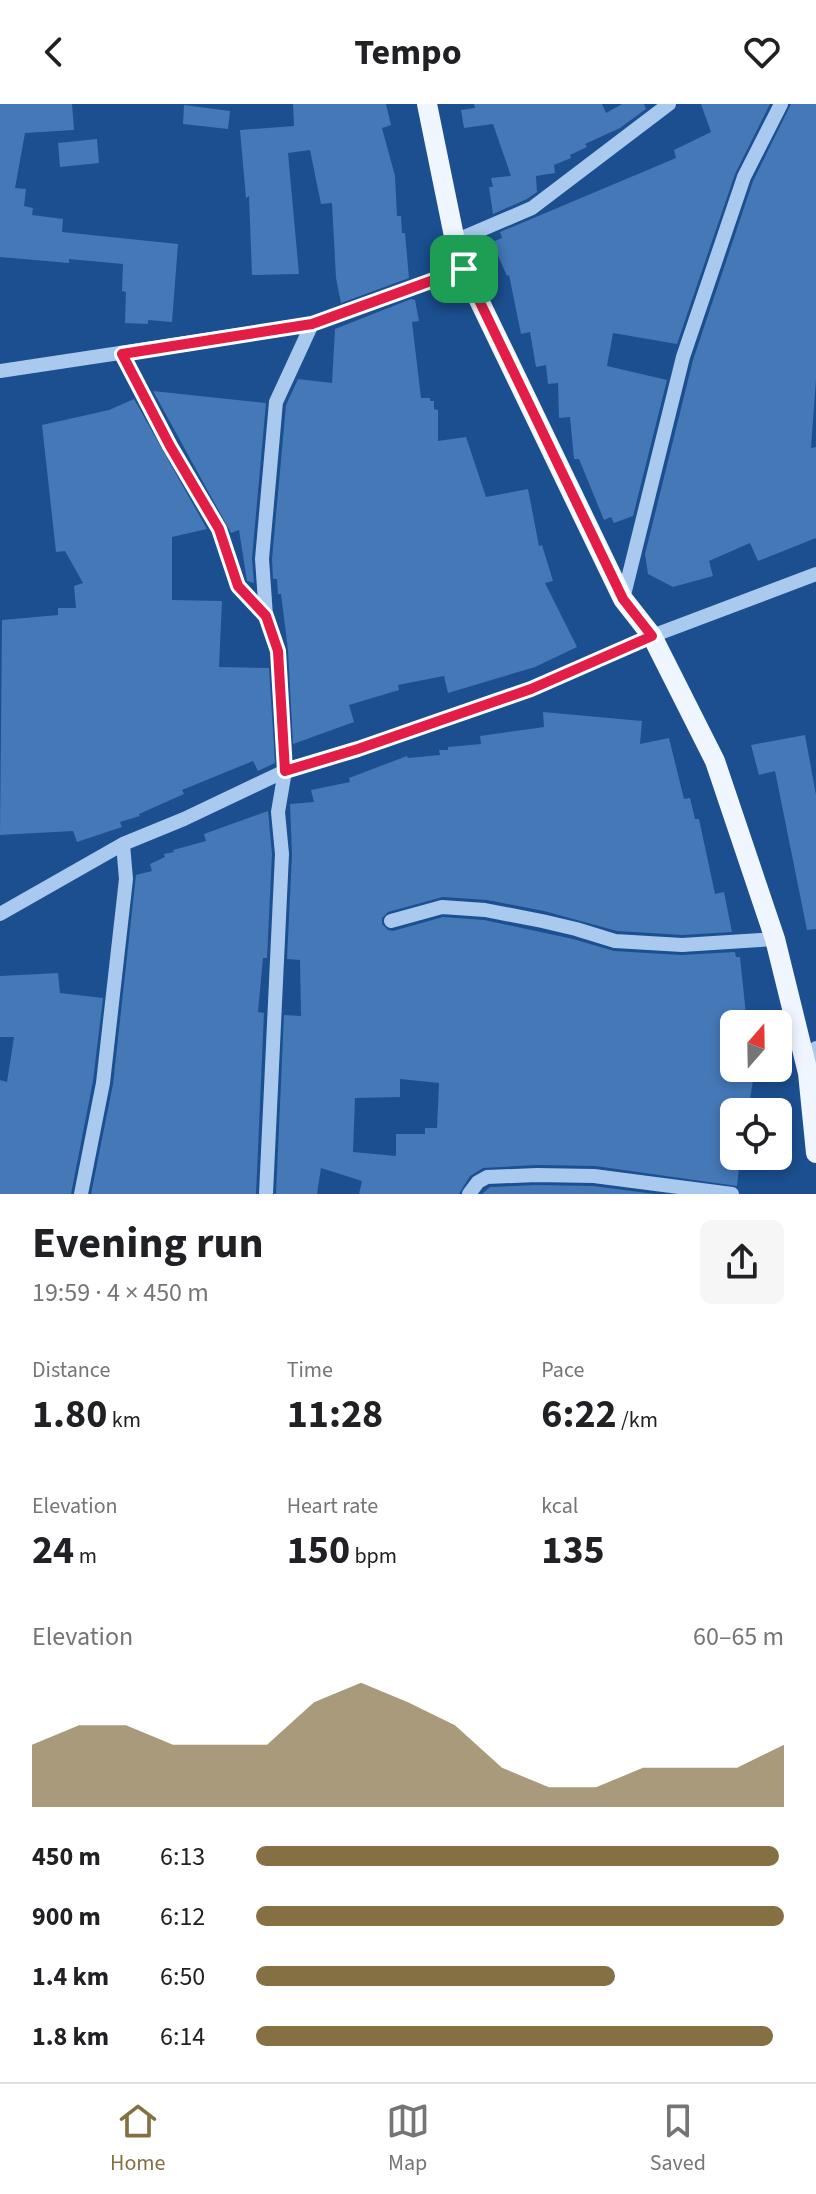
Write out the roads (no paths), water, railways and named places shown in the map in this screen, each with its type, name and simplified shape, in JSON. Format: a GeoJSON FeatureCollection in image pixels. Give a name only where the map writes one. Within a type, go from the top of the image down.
{"type":"FeatureCollection","features":[{"type":"Feature","properties":{"kind":"main road"},"geometry":{"type":"LineString","coordinates":[[427,104],[455,241],[464,269],[623,599],[652,636],[715,761],[775,939],[808,1073],[816,1153]]}},
{"type":"Feature","properties":{"kind":"street"},"geometry":{"type":"LineString","coordinates":[[455,241],[532,208],[669,104]]}},
{"type":"Feature","properties":{"kind":"street"},"geometry":{"type":"LineString","coordinates":[[623,599],[683,357],[744,177],[781,104]]}},
{"type":"Feature","properties":{"kind":"street"},"geometry":{"type":"LineString","coordinates":[[0,371],[312,324],[464,269]]}},
{"type":"Feature","properties":{"kind":"street"},"geometry":{"type":"LineString","coordinates":[[266,1194],[282,854],[278,812],[285,771],[278,651],[266,616],[262,559],[276,402],[312,324]]}},
{"type":"Feature","properties":{"kind":"street"},"geometry":{"type":"LineString","coordinates":[[122,354],[170,446],[219,529],[238,586],[266,616]]}},
{"type":"Feature","properties":{"kind":"street"},"geometry":{"type":"LineString","coordinates":[[0,914],[123,844],[285,771],[531,689],[652,636],[816,574]]}},
{"type":"Feature","properties":{"kind":"street"},"geometry":{"type":"LineString","coordinates":[[81,1194],[103,1083],[126,879],[123,844]]}},
{"type":"Feature","properties":{"kind":"street"},"geometry":{"type":"LineString","coordinates":[[391,921],[442,907],[485,910],[542,921],[615,941],[682,945],[775,939]]}},
{"type":"Feature","properties":{"kind":"street"},"geometry":{"type":"LineString","coordinates":[[808,1073],[816,1048]]}},
{"type":"Feature","properties":{"kind":"street"},"geometry":{"type":"LineString","coordinates":[[469,1194],[478,1182],[487,1177],[537,1175],[594,1176],[732,1194]]}}]}
